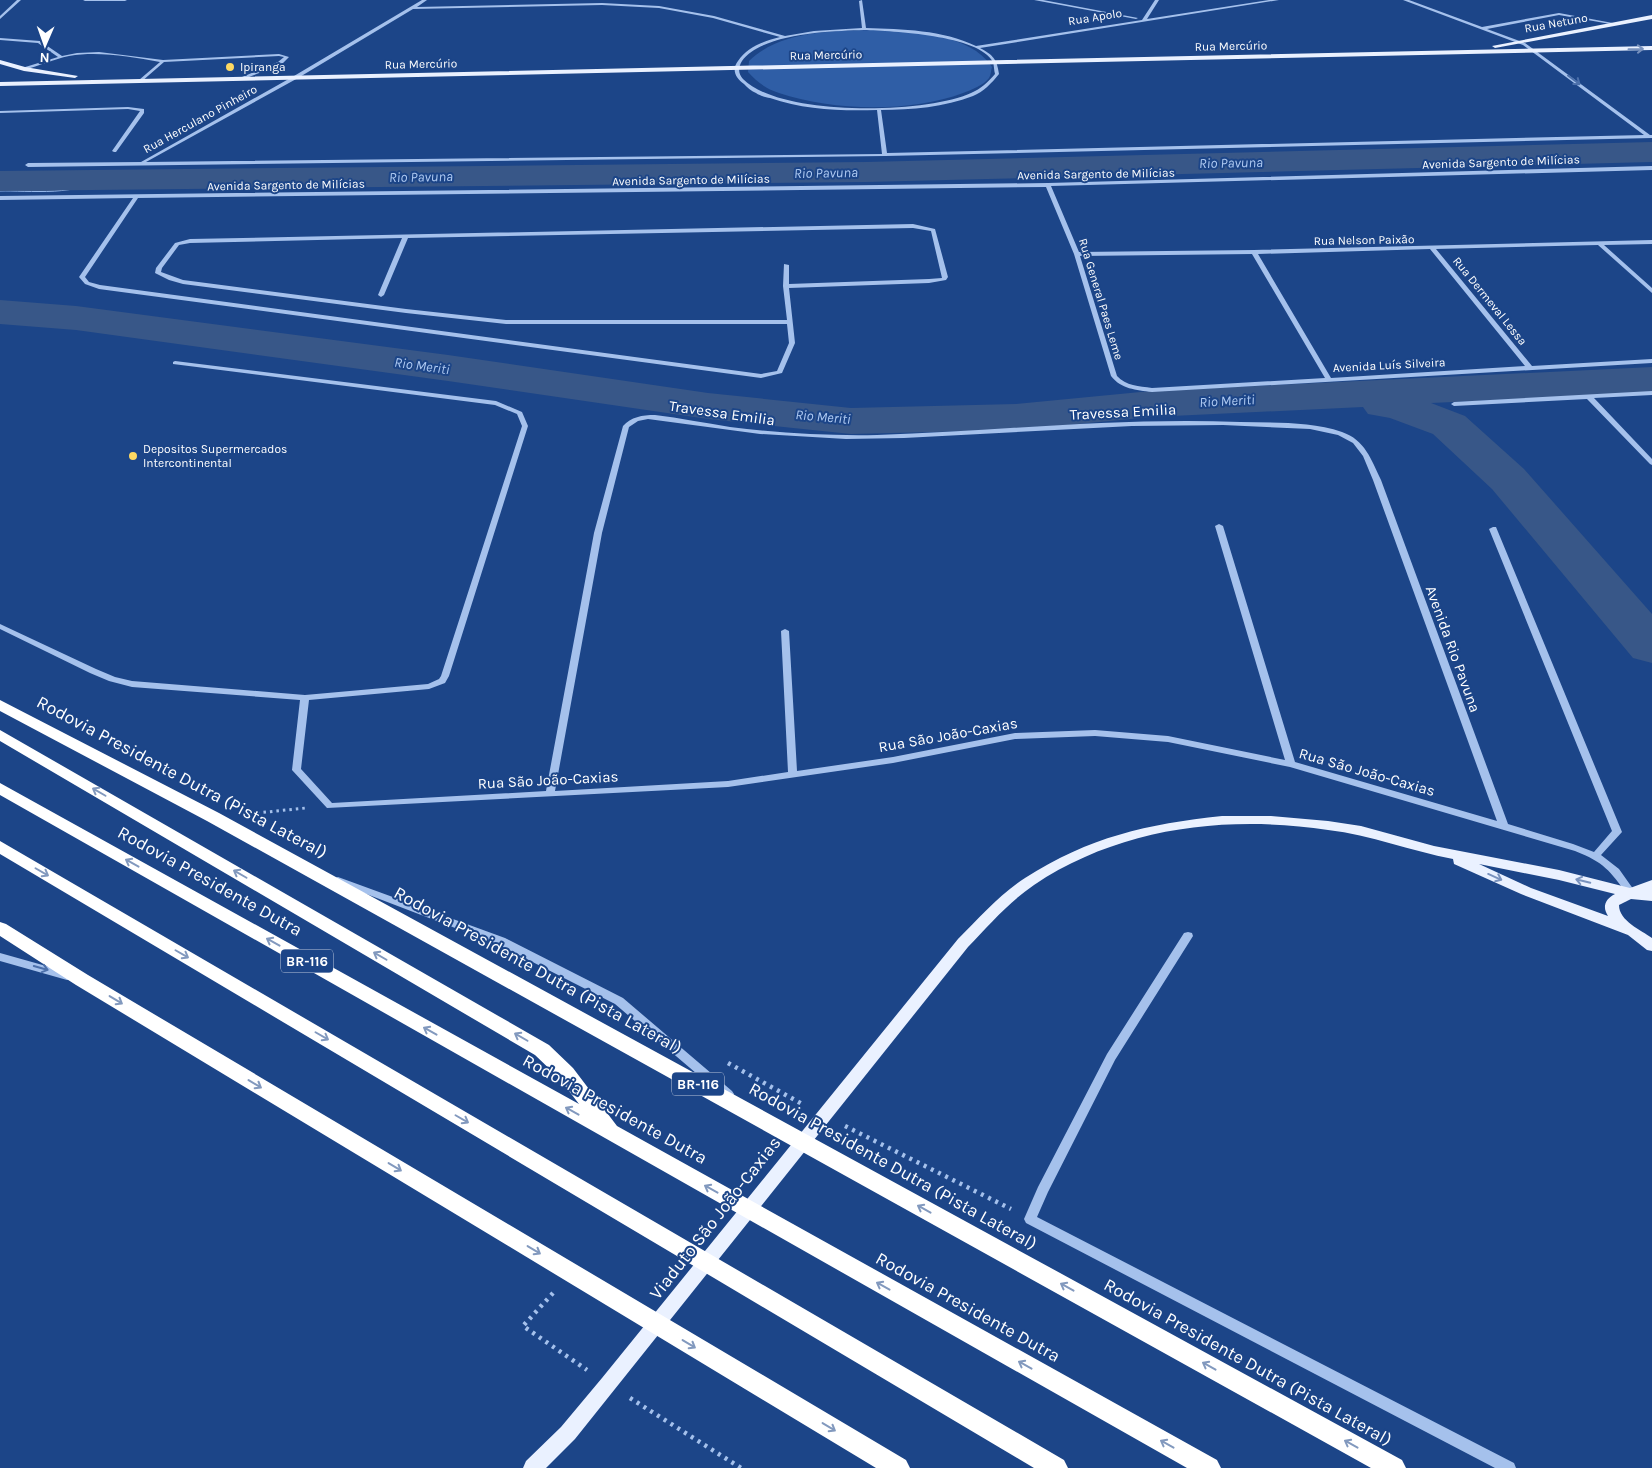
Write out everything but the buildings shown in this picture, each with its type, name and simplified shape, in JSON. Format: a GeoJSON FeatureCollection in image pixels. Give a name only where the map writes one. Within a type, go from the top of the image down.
{"type":"FeatureCollection","features":[{"type":"Feature","properties":{"kind":"highway","name":"Rodovia Presidente Dutra (Pista Lateral)"},"geometry":{"type":"LineString","coordinates":[[0,705],[213,817],[1394,1468]]}},
{"type":"Feature","properties":{"kind":"highway"},"geometry":{"type":"LineString","coordinates":[[0,735],[542,1050],[566,1073],[614,1135]]}},
{"type":"Feature","properties":{"kind":"highway","name":"Rodovia Presidente Dutra"},"geometry":{"type":"LineString","coordinates":[[0,788],[1209,1468]]}},
{"type":"Feature","properties":{"kind":"highway"},"geometry":{"type":"LineString","coordinates":[[0,847],[1056,1468]]}},
{"type":"Feature","properties":{"kind":"highway"},"geometry":{"type":"LineString","coordinates":[[0,928],[82,980],[898,1468]]}},
{"type":"Feature","properties":{"kind":"main road","name":"Rua Netuno"},"geometry":{"type":"LineString","coordinates":[[1464,52],[1652,17]]}},
{"type":"Feature","properties":{"kind":"main road"},"geometry":{"type":"LineString","coordinates":[[1567,32],[1572,41],[1588,50]]}},
{"type":"Feature","properties":{"kind":"main road","name":"Rua Mercúrio"},"geometry":{"type":"LineString","coordinates":[[0,82],[736,69],[1652,48]]}},
{"type":"Feature","properties":{"kind":"main road"},"geometry":{"type":"LineString","coordinates":[[0,62],[24,69],[127,81]]}},
{"type":"Feature","properties":{"kind":"main road"},"geometry":{"type":"LineString","coordinates":[[0,82],[24,69]]}},
{"type":"Feature","properties":{"kind":"main road","name":"Viaduto São João-Caxias"},"geometry":{"type":"LineString","coordinates":[[533,1468],[568,1433],[609,1384],[823,1115],[963,943],[995,910],[1029,882],[1080,853],[1120,838],[1169,826],[1222,820],[1272,820],[1328,825],[1362,831],[1434,850]]}},
{"type":"Feature","properties":{"kind":"main road"},"geometry":{"type":"LineString","coordinates":[[1434,850],[1652,896]]}},
{"type":"Feature","properties":{"kind":"main road"},"geometry":{"type":"LineString","coordinates":[[1434,850],[1526,891],[1633,931],[1652,936]]}},
{"type":"Feature","properties":{"kind":"main road"},"geometry":{"type":"LineString","coordinates":[[1652,885],[1631,893],[1622,894],[1612,904],[1617,918],[1652,946]]}},
{"type":"Feature","properties":{"kind":"street"},"geometry":{"type":"LineString","coordinates":[[1,16],[18,0]]}},
{"type":"Feature","properties":{"kind":"street"},"geometry":{"type":"LineString","coordinates":[[84,0],[125,0]]}},
{"type":"Feature","properties":{"kind":"street","name":"Rua Herculano Pinheiro"},"geometry":{"type":"LineString","coordinates":[[140,163],[296,77],[425,0]]}},
{"type":"Feature","properties":{"kind":"street"},"geometry":{"type":"LineString","coordinates":[[496,7],[504,0]]}},
{"type":"Feature","properties":{"kind":"street"},"geometry":{"type":"LineString","coordinates":[[626,5],[632,0]]}},
{"type":"Feature","properties":{"kind":"street"},"geometry":{"type":"LineString","coordinates":[[1036,0],[1144,20],[1157,0]]}},
{"type":"Feature","properties":{"kind":"street","name":"Rua Apolo"},"geometry":{"type":"LineString","coordinates":[[975,47],[1277,0]]}},
{"type":"Feature","properties":{"kind":"street"},"geometry":{"type":"LineString","coordinates":[[1405,0],[1517,41],[1535,51],[1651,137]]}},
{"type":"Feature","properties":{"kind":"street"},"geometry":{"type":"LineString","coordinates":[[861,2],[864,29]]}},
{"type":"Feature","properties":{"kind":"street"},"geometry":{"type":"LineString","coordinates":[[413,8],[626,5],[688,11],[745,25],[783,38]]}},
{"type":"Feature","properties":{"kind":"street"},"geometry":{"type":"LineString","coordinates":[[1482,29],[1559,14],[1616,24]]}},
{"type":"Feature","properties":{"kind":"street"},"geometry":{"type":"LineString","coordinates":[[864,29],[923,33],[958,41],[975,47],[987,55],[995,62],[997,74],[989,84],[972,94],[947,102],[915,108],[879,110],[832,108],[790,102],[767,95],[750,87],[740,78],[736,69],[739,60],[748,51],[783,38],[821,31],[864,29]]}},
{"type":"Feature","properties":{"kind":"street"},"geometry":{"type":"LineString","coordinates":[[0,39],[39,42],[61,57]]}},
{"type":"Feature","properties":{"kind":"street"},"geometry":{"type":"LineString","coordinates":[[24,69],[78,53],[101,52],[163,61],[279,55],[287,57],[280,63],[244,78]]}},
{"type":"Feature","properties":{"kind":"street"},"geometry":{"type":"LineString","coordinates":[[141,81],[163,61]]}},
{"type":"Feature","properties":{"kind":"street"},"geometry":{"type":"LineString","coordinates":[[0,112],[128,108],[142,110],[142,114],[114,151]]}},
{"type":"Feature","properties":{"kind":"street"},"geometry":{"type":"LineString","coordinates":[[879,110],[885,155]]}},
{"type":"Feature","properties":{"kind":"street","name":"Avenida Sargento de Milícias"},"geometry":{"type":"LineString","coordinates":[[28,165],[885,155],[1651,137]]}},
{"type":"Feature","properties":{"kind":"street","name":"Avenida Sargento de Milícias"},"geometry":{"type":"LineString","coordinates":[[0,198],[1048,185],[1652,168]]}},
{"type":"Feature","properties":{"kind":"street","name":"Rua General Paes Leme"},"geometry":{"type":"LineString","coordinates":[[1048,185],[1077,254],[1114,376],[1118,382],[1127,386]]}},
{"type":"Feature","properties":{"kind":"street"},"geometry":{"type":"LineString","coordinates":[[136,197],[82,277],[87,283],[98,288],[761,376],[780,372],[792,343],[786,286],[786,265]]}},
{"type":"Feature","properties":{"kind":"street"},"geometry":{"type":"LineString","coordinates":[[786,286],[929,281],[944,279],[945,277],[933,230],[922,226],[190,241],[177,244],[159,268],[158,273],[171,280],[183,282],[506,322],[790,322]]}},
{"type":"Feature","properties":{"kind":"street"},"geometry":{"type":"LineString","coordinates":[[381,295],[406,236]]}},
{"type":"Feature","properties":{"kind":"street","name":"Rua Nelson Paixão"},"geometry":{"type":"LineString","coordinates":[[1077,254],[1601,245],[1652,242]]}},
{"type":"Feature","properties":{"kind":"street"},"geometry":{"type":"LineString","coordinates":[[1601,245],[1652,291]]}},
{"type":"Feature","properties":{"kind":"street","name":"Rua Dermeval Lessa"},"geometry":{"type":"LineString","coordinates":[[1432,248],[1530,368]]}},
{"type":"Feature","properties":{"kind":"street"},"geometry":{"type":"LineString","coordinates":[[1254,252],[1329,379]]}},
{"type":"Feature","properties":{"kind":"street","name":"Avenida Luís Silveira"},"geometry":{"type":"LineString","coordinates":[[1127,386],[1152,390],[1652,361]]}},
{"type":"Feature","properties":{"kind":"street"},"geometry":{"type":"LineString","coordinates":[[0,626],[93,671],[112,679],[132,684],[305,698],[430,686],[442,681],[525,426],[520,413],[496,403],[176,363]]}},
{"type":"Feature","properties":{"kind":"street"},"geometry":{"type":"LineString","coordinates":[[1454,404],[1652,393]]}},
{"type":"Feature","properties":{"kind":"street"},"geometry":{"type":"LineString","coordinates":[[1589,397],[1652,462]]}},
{"type":"Feature","properties":{"kind":"street","name":"Travessa Emilia"},"geometry":{"type":"LineString","coordinates":[[550,794],[598,533],[626,426],[630,421],[643,418],[660,418],[731,430],[833,438],[1196,422],[1299,427],[1332,431],[1351,438],[1364,451],[1377,480]]}},
{"type":"Feature","properties":{"kind":"street","name":"Avenida Rio Pavuna"},"geometry":{"type":"LineString","coordinates":[[1377,480],[1504,827]]}},
{"type":"Feature","properties":{"kind":"street"},"geometry":{"type":"LineString","coordinates":[[1219,526],[1291,764]]}},
{"type":"Feature","properties":{"kind":"street"},"geometry":{"type":"LineString","coordinates":[[1493,529],[1617,832],[1595,856]]}},
{"type":"Feature","properties":{"kind":"street"},"geometry":{"type":"LineString","coordinates":[[785,631],[793,774]]}},
{"type":"Feature","properties":{"kind":"street"},"geometry":{"type":"LineString","coordinates":[[305,698],[296,770],[330,806]]}},
{"type":"Feature","properties":{"kind":"street","name":"Rua São João-Caxias"},"geometry":{"type":"LineString","coordinates":[[330,806],[728,784],[893,760],[1015,736],[1095,733],[1168,739],[1291,764],[1544,838],[1595,856],[1610,866],[1631,893]]}},
{"type":"Feature","properties":{"kind":"street"},"geometry":{"type":"LineString","coordinates":[[308,869],[501,941],[619,1001],[749,1112]]}},
{"type":"Feature","properties":{"kind":"street"},"geometry":{"type":"LineString","coordinates":[[1188,936],[1111,1057],[1042,1191],[1030,1219],[1509,1468]]}},
{"type":"Feature","properties":{"kind":"street"},"geometry":{"type":"LineString","coordinates":[[0,956],[82,980]]}},
{"type":"Feature","properties":{"kind":"path"},"geometry":{"type":"LineString","coordinates":[[257,813],[330,806]]}},
{"type":"Feature","properties":{"kind":"path"},"geometry":{"type":"LineString","coordinates":[[728,1063],[797,1101]]}},
{"type":"Feature","properties":{"kind":"path"},"geometry":{"type":"LineString","coordinates":[[863,1136],[1030,1219]]}},
{"type":"Feature","properties":{"kind":"path"},"geometry":{"type":"LineString","coordinates":[[553,1294],[523,1326],[574,1361]]}},
{"type":"Feature","properties":{"kind":"path"},"geometry":{"type":"LineString","coordinates":[[646,1408],[742,1468]]}},
{"type":"Feature","properties":{"kind":"shaded area"},"geometry":{"type":"Polygon","coordinates":[[[874,30],[939,36],[955,41],[982,55],[992,67],[990,77],[987,81],[973,89],[942,99],[895,107],[871,107],[847,106],[800,99],[779,93],[762,85],[748,72],[749,61],[776,43],[808,34],[874,30]]]}},
{"type":"Feature","properties":{"kind":"shaded area"},"geometry":{"type":"Polygon","coordinates":[[[101,174],[93,182],[69,190],[39,192],[0,191],[0,175],[101,174]]]}},
{"type":"Feature","properties":{"kind":"waterway","name":"Rio Pavuna"},"geometry":{"type":"LineString","coordinates":[[0,181],[866,172],[1652,152]]}},
{"type":"Feature","properties":{"kind":"waterway","name":"Rio Meriti"},"geometry":{"type":"LineString","coordinates":[[0,312],[76,318],[448,368],[708,406],[851,421],[1016,417],[1151,404],[1652,380]]}},
{"type":"Feature","properties":{"kind":"waterway"},"geometry":{"type":"LineString","coordinates":[[1383,405],[1395,405],[1449,425],[1508,479],[1652,647]]}},
{"type":"Feature","properties":{"kind":"place","name":"Ipiranga"},"geometry":{"type":"Point","coordinates":[230,67]}},
{"type":"Feature","properties":{"kind":"place","name":"Depositos Supermercados Intercontinental"},"geometry":{"type":"Point","coordinates":[133,456]}}]}
